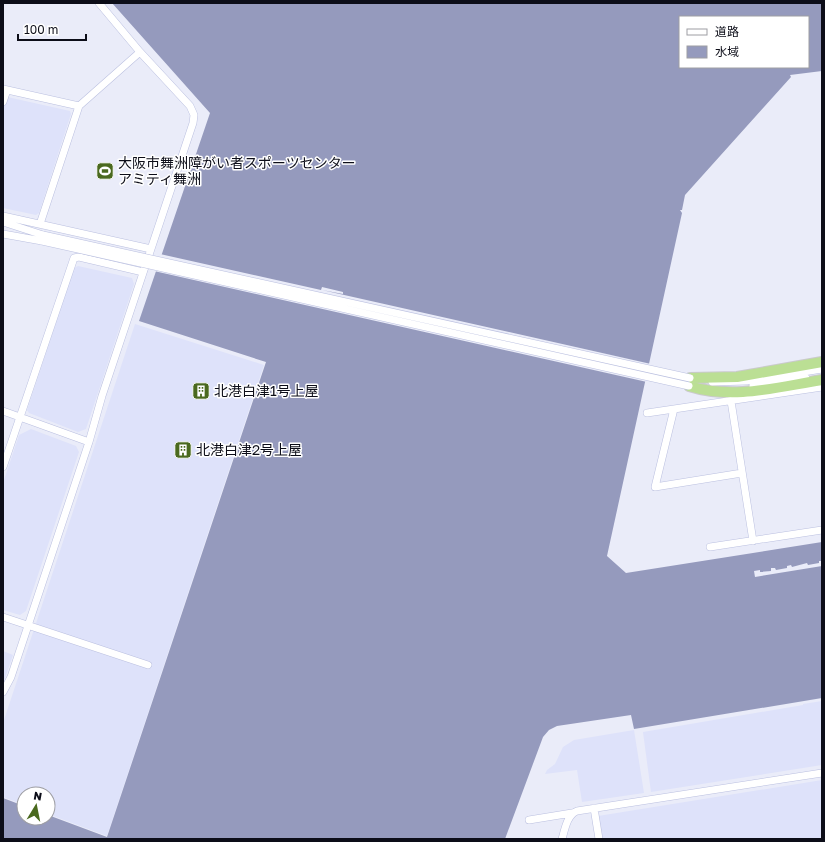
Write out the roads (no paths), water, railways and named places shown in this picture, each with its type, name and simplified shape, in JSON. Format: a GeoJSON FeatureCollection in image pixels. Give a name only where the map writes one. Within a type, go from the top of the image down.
{"type":"FeatureCollection","features":[{"type":"Feature","properties":{"kind":"highway"},"geometry":{"type":"LineString","coordinates":[[690,382],[737,377],[822,362]]}},
{"type":"Feature","properties":{"kind":"highway"},"geometry":{"type":"LineString","coordinates":[[690,382],[715,393],[739,393],[822,380]]}},
{"type":"Feature","properties":{"kind":"street"},"geometry":{"type":"LineString","coordinates":[[3,692],[11,677],[89,442],[102,396],[194,123],[194,114],[190,106],[140,52],[99,3]]}},
{"type":"Feature","properties":{"kind":"street"},"geometry":{"type":"LineString","coordinates":[[40,224],[79,106],[140,52]]}},
{"type":"Feature","properties":{"kind":"street"},"geometry":{"type":"LineString","coordinates":[[3,102],[5,90],[79,106]]}},
{"type":"Feature","properties":{"kind":"street"},"geometry":{"type":"LineString","coordinates":[[3,216],[151,249]]}},
{"type":"Feature","properties":{"kind":"street"},"geometry":{"type":"LineString","coordinates":[[3,222],[43,238]]}},
{"type":"Feature","properties":{"kind":"street"},"geometry":{"type":"LineString","coordinates":[[3,234],[43,238],[690,382],[719,390],[822,375]]}},
{"type":"Feature","properties":{"kind":"street"},"geometry":{"type":"LineString","coordinates":[[3,467],[74,258],[79,257],[143,272]]}},
{"type":"Feature","properties":{"kind":"street"},"geometry":{"type":"LineString","coordinates":[[690,382],[733,382],[822,369]]}},
{"type":"Feature","properties":{"kind":"street"},"geometry":{"type":"LineString","coordinates":[[647,413],[822,387]]}},
{"type":"Feature","properties":{"kind":"street"},"geometry":{"type":"LineString","coordinates":[[731,401],[753,542]]}},
{"type":"Feature","properties":{"kind":"street"},"geometry":{"type":"LineString","coordinates":[[674,409],[655,487],[742,472]]}},
{"type":"Feature","properties":{"kind":"street"},"geometry":{"type":"LineString","coordinates":[[3,411],[89,442]]}},
{"type":"Feature","properties":{"kind":"street"},"geometry":{"type":"LineString","coordinates":[[710,547],[753,542],[822,530]]}},
{"type":"Feature","properties":{"kind":"street"},"geometry":{"type":"LineString","coordinates":[[3,617],[148,665]]}},
{"type":"Feature","properties":{"kind":"street"},"geometry":{"type":"LineString","coordinates":[[529,820],[594,808],[822,773]]}},
{"type":"Feature","properties":{"kind":"street"},"geometry":{"type":"LineString","coordinates":[[594,808],[599,839]]}},
{"type":"Feature","properties":{"kind":"street"},"geometry":{"type":"LineString","coordinates":[[562,839],[572,813]]}},
{"type":"Feature","properties":{"kind":"water"},"geometry":{"type":"Polygon","coordinates":[[[112,3],[822,3],[822,71],[790,75],[791,77],[685,195],[682,210],[680,210],[682,213],[607,556],[626,573],[822,542],[822,698],[634,729],[631,715],[557,726],[549,730],[543,737],[505,839],[3,839],[3,798],[16,803],[16,826],[56,826],[56,818],[107,837],[266,362],[139,321],[210,113],[112,3]]]}},
{"type":"Feature","properties":{"kind":"place","name":"大阪市舞洲障がい者スポーツセンター アミティ舞洲"},"geometry":{"type":"Point","coordinates":[105,171]}},
{"type":"Feature","properties":{"kind":"place","name":"北港白津1号上屋"},"geometry":{"type":"Point","coordinates":[201,391]}},
{"type":"Feature","properties":{"kind":"place","name":"北港白津2号上屋"},"geometry":{"type":"Point","coordinates":[183,450]}}]}
